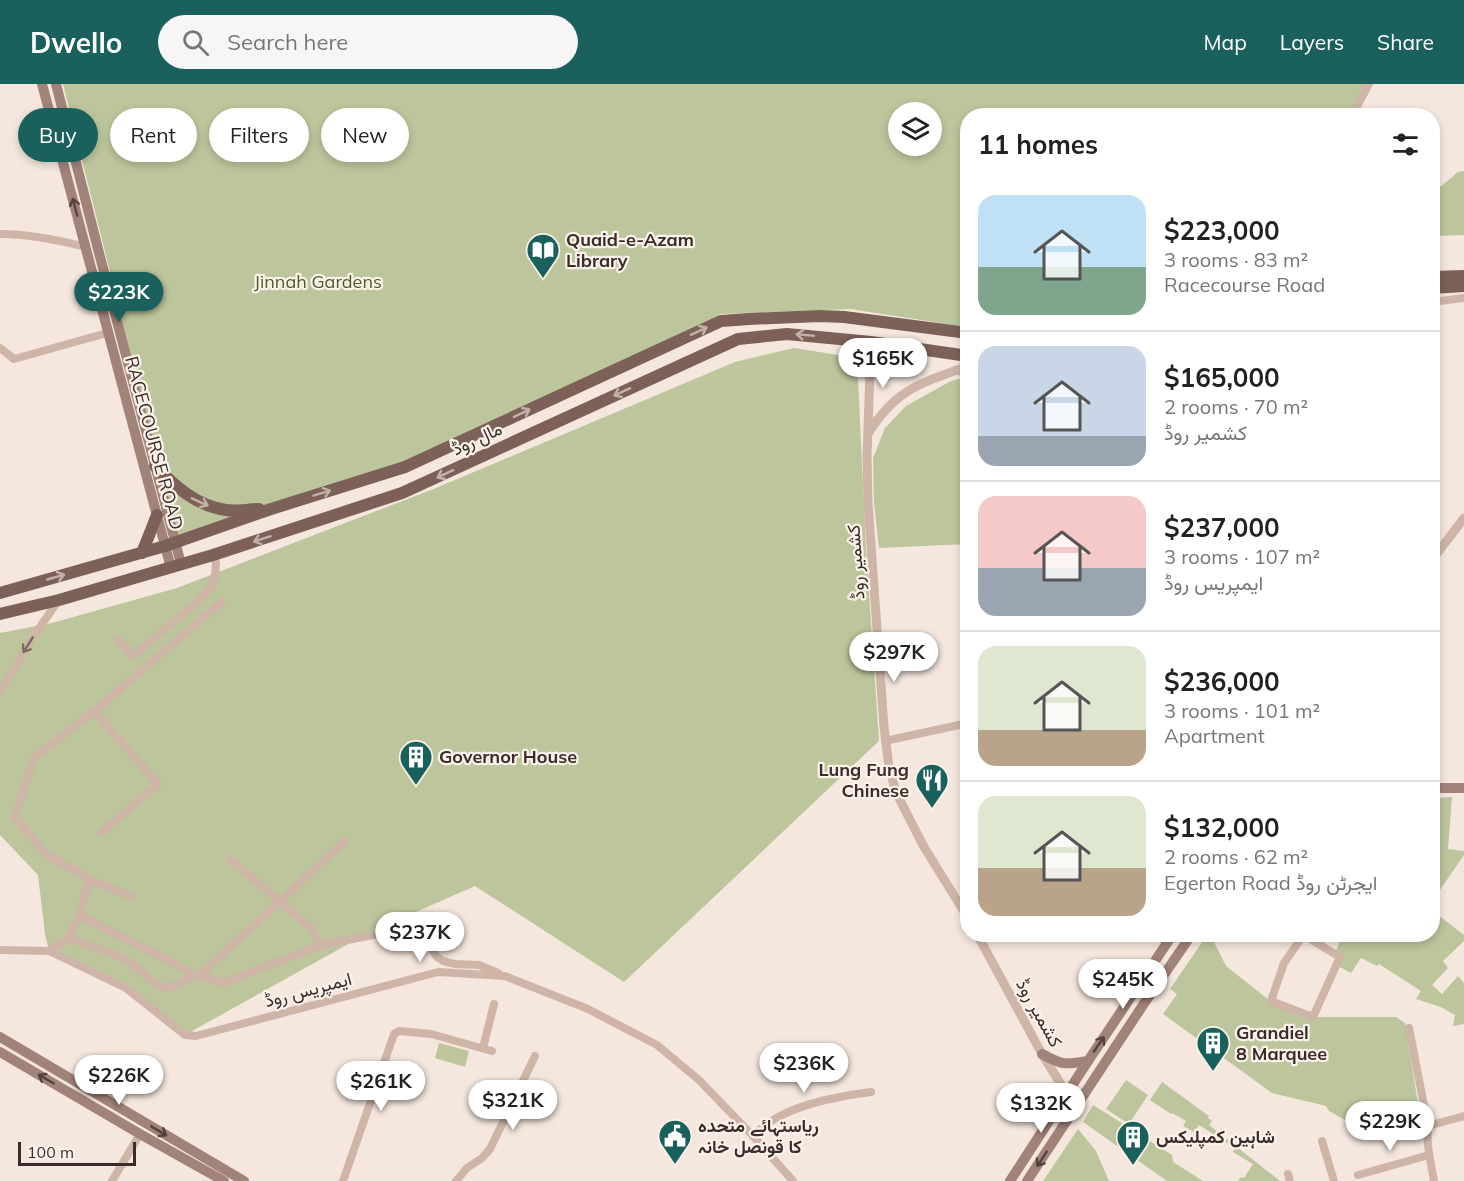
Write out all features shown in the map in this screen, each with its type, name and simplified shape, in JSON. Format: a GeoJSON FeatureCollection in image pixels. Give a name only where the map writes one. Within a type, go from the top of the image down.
{"type":"FeatureCollection","features":[{"type":"Feature","properties":{"kind":"main road","name":"RACECOURSE ROAD"},"geometry":{"type":"LineString","coordinates":[[42,84],[157,515],[170,544]]}},
{"type":"Feature","properties":{"kind":"main road","name":"RACECOURSE ROAD"},"geometry":{"type":"LineString","coordinates":[[56,84],[155,466],[176,566]]}},
{"type":"Feature","properties":{"kind":"main road"},"geometry":{"type":"LineString","coordinates":[[1440,277],[1464,276]]}},
{"type":"Feature","properties":{"kind":"main road"},"geometry":{"type":"LineString","coordinates":[[1440,288],[1464,286]]}},
{"type":"Feature","properties":{"kind":"main road","name":"مال روڈ"},"geometry":{"type":"LineString","coordinates":[[0,592],[142,553],[405,467],[721,321],[749,318],[844,317],[960,332]]}},
{"type":"Feature","properties":{"kind":"main road","name":"مال روڈ"},"geometry":{"type":"LineString","coordinates":[[0,615],[213,555],[402,493],[738,339],[787,334],[871,342],[960,355]]}},
{"type":"Feature","properties":{"kind":"main road"},"geometry":{"type":"LineString","coordinates":[[155,466],[189,496],[211,507],[228,511],[271,509]]}},
{"type":"Feature","properties":{"kind":"main road"},"geometry":{"type":"LineString","coordinates":[[142,553],[157,515]]}},
{"type":"Feature","properties":{"kind":"main road"},"geometry":{"type":"LineString","coordinates":[[1440,788],[1464,788]]}},
{"type":"Feature","properties":{"kind":"main road"},"geometry":{"type":"LineString","coordinates":[[1010,1181],[1168,942]]}},
{"type":"Feature","properties":{"kind":"main road"},"geometry":{"type":"LineString","coordinates":[[1027,1181],[1187,942]]}},
{"type":"Feature","properties":{"kind":"main road"},"geometry":{"type":"LineString","coordinates":[[0,1037],[244,1181]]}},
{"type":"Feature","properties":{"kind":"main road"},"geometry":{"type":"LineString","coordinates":[[0,1052],[224,1181]]}},
{"type":"Feature","properties":{"kind":"main road"},"geometry":{"type":"LineString","coordinates":[[1042,1054],[1060,1063],[1072,1064],[1088,1061]]}},
{"type":"Feature","properties":{"kind":"street"},"geometry":{"type":"LineString","coordinates":[[1357,108],[1369,84]]}},
{"type":"Feature","properties":{"kind":"street"},"geometry":{"type":"LineString","coordinates":[[0,234],[54,239],[86,247]]}},
{"type":"Feature","properties":{"kind":"street"},"geometry":{"type":"LineString","coordinates":[[1440,301],[1464,298]]}},
{"type":"Feature","properties":{"kind":"street"},"geometry":{"type":"LineString","coordinates":[[0,348],[14,359],[107,333]]}},
{"type":"Feature","properties":{"kind":"street","name":"کشمیر روڈ"},"geometry":{"type":"LineString","coordinates":[[871,342],[867,457],[868,503],[885,741],[889,767],[900,801],[924,847],[960,905]]}},
{"type":"Feature","properties":{"kind":"street"},"geometry":{"type":"LineString","coordinates":[[868,435],[885,410],[903,394],[925,381],[960,369]]}},
{"type":"Feature","properties":{"kind":"street"},"geometry":{"type":"LineString","coordinates":[[1440,550],[1464,518]]}},
{"type":"Feature","properties":{"kind":"street"},"geometry":{"type":"LineString","coordinates":[[118,640],[133,656],[194,605],[211,587],[216,563],[213,555]]}},
{"type":"Feature","properties":{"kind":"street"},"geometry":{"type":"LineString","coordinates":[[0,692],[59,600]]}},
{"type":"Feature","properties":{"kind":"street"},"geometry":{"type":"LineString","coordinates":[[130,896],[88,879],[47,855],[15,817],[34,758],[94,711],[222,602]]}},
{"type":"Feature","properties":{"kind":"street"},"geometry":{"type":"LineString","coordinates":[[94,711],[158,784],[101,833]]}},
{"type":"Feature","properties":{"kind":"street"},"geometry":{"type":"LineString","coordinates":[[885,741],[960,725]]}},
{"type":"Feature","properties":{"kind":"street"},"geometry":{"type":"LineString","coordinates":[[68,938],[126,961],[162,987],[179,985],[197,974],[281,902],[345,841]]}},
{"type":"Feature","properties":{"kind":"street"},"geometry":{"type":"LineString","coordinates":[[230,859],[311,928],[321,945]]}},
{"type":"Feature","properties":{"kind":"street"},"geometry":{"type":"LineString","coordinates":[[49,951],[68,938],[80,915],[88,879]]}},
{"type":"Feature","properties":{"kind":"street"},"geometry":{"type":"LineString","coordinates":[[80,915],[197,974],[223,983],[321,945],[411,928],[418,929],[437,957],[443,961],[478,965],[505,976]]}},
{"type":"Feature","properties":{"kind":"street","name":"کشمیر روڈ"},"geometry":{"type":"LineString","coordinates":[[981,942],[1042,1054],[1067,1094],[1079,1102]]}},
{"type":"Feature","properties":{"kind":"street"},"geometry":{"type":"LineString","coordinates":[[1299,942],[1284,963],[1271,1001],[1313,1017],[1340,957],[1315,942]]}},
{"type":"Feature","properties":{"kind":"street","name":"ایمپریس روڈ"},"geometry":{"type":"LineString","coordinates":[[0,950],[49,951],[126,988],[185,1035],[196,1036],[438,972],[505,976],[588,1009],[657,1046],[699,1080],[793,1181]]}},
{"type":"Feature","properties":{"kind":"street"},"geometry":{"type":"LineString","coordinates":[[343,1181],[394,1034],[399,1031],[431,1034],[488,1050],[494,1004]]}},
{"type":"Feature","properties":{"kind":"street"},"geometry":{"type":"LineString","coordinates":[[1409,1028],[1428,1126],[1429,1155],[1434,1181]]}},
{"type":"Feature","properties":{"kind":"street"},"geometry":{"type":"LineString","coordinates":[[456,1181],[467,1168],[482,1158],[490,1149],[535,1056]]}},
{"type":"Feature","properties":{"kind":"street"},"geometry":{"type":"LineString","coordinates":[[753,1136],[771,1121],[789,1111],[835,1098],[871,1092]]}},
{"type":"Feature","properties":{"kind":"street"},"geometry":{"type":"LineString","coordinates":[[1365,1130],[1382,1125],[1428,1126],[1464,1116]]}},
{"type":"Feature","properties":{"kind":"street"},"geometry":{"type":"LineString","coordinates":[[112,1181],[140,1134]]}},
{"type":"Feature","properties":{"kind":"street"},"geometry":{"type":"LineString","coordinates":[[1322,1141],[1334,1181]]}},
{"type":"Feature","properties":{"kind":"street"},"geometry":{"type":"LineString","coordinates":[[1358,1175],[1429,1155]]}},
{"type":"Feature","properties":{"kind":"green space","name":"Jinnah Gardens"},"geometry":{"type":"Polygon","coordinates":[[[63,84],[1366,84],[1354,108],[960,108],[960,326],[850,309],[721,314],[402,464],[177,539],[83,162],[98,162],[98,108],[69,108],[63,84]]]}},
{"type":"Feature","properties":{"kind":"green space"},"geometry":{"type":"Polygon","coordinates":[[[1464,171],[1464,235],[1440,236],[1440,187],[1458,172],[1464,171]]]}},
{"type":"Feature","properties":{"kind":"green space","name":"Governor House"},"geometry":{"type":"Polygon","coordinates":[[[794,348],[857,358],[866,549],[879,741],[624,982],[475,886],[368,933],[185,1035],[126,988],[49,951],[38,875],[0,835],[0,633],[52,623],[177,588],[436,488],[735,362],[794,348]]]}},
{"type":"Feature","properties":{"kind":"green space"},"geometry":{"type":"Polygon","coordinates":[[[960,379],[960,544],[879,548],[874,503],[873,458],[885,428],[906,406],[951,381],[960,379]]]}},
{"type":"Feature","properties":{"kind":"green space"},"geometry":{"type":"Polygon","coordinates":[[[1452,797],[1448,849],[1464,851],[1464,855],[1440,890],[1440,798],[1452,797]]]}},
{"type":"Feature","properties":{"kind":"green space"},"geometry":{"type":"Polygon","coordinates":[[[1440,916],[1464,935],[1464,941],[1443,961],[1448,968],[1432,985],[1442,994],[1458,976],[1464,983],[1464,1024],[1453,1026],[1455,1015],[1441,1007],[1416,999],[1421,991],[1379,964],[1377,966],[1361,958],[1351,973],[1336,965],[1335,954],[1340,942],[1440,942],[1440,916]]]}},
{"type":"Feature","properties":{"kind":"green space"},"geometry":{"type":"Polygon","coordinates":[[[1202,942],[1214,942],[1226,966],[1269,1000],[1313,1017],[1396,1017],[1405,1023],[1420,1116],[1394,1119],[1377,1127],[1374,1118],[1347,1121],[1329,1111],[1326,1106],[1272,1093],[1163,1014],[1177,994],[1170,989],[1202,942]]]}},
{"type":"Feature","properties":{"kind":"green space"},"geometry":{"type":"Polygon","coordinates":[[[439,1043],[469,1051],[465,1067],[435,1058],[439,1043]]]}},
{"type":"Feature","properties":{"kind":"green space"},"geometry":{"type":"Polygon","coordinates":[[[1126,1080],[1148,1095],[1129,1124],[1106,1109],[1126,1080]]]}},
{"type":"Feature","properties":{"kind":"green space"},"geometry":{"type":"Polygon","coordinates":[[[1162,1082],[1209,1116],[1208,1118],[1212,1121],[1209,1125],[1280,1181],[1238,1181],[1241,1177],[1244,1178],[1253,1164],[1233,1152],[1235,1148],[1199,1125],[1194,1132],[1183,1126],[1186,1121],[1150,1100],[1162,1082]]]}},
{"type":"Feature","properties":{"kind":"green space"},"geometry":{"type":"Polygon","coordinates":[[[1093,1105],[1172,1155],[1173,1162],[1203,1181],[1167,1181],[1083,1122],[1093,1105]]]}},
{"type":"Feature","properties":{"kind":"green space"},"geometry":{"type":"Polygon","coordinates":[[[1078,1129],[1096,1151],[1109,1181],[1043,1181],[1078,1129]]]}},
{"type":"Feature","properties":{"kind":"place","name":"Quaid-e-Azam Library"},"geometry":{"type":"Point","coordinates":[543,279]}},
{"type":"Feature","properties":{"kind":"place","name":"Governor House"},"geometry":{"type":"Point","coordinates":[416,786]}},
{"type":"Feature","properties":{"kind":"place","name":"Lung Fung Chinese"},"geometry":{"type":"Point","coordinates":[932,809]}},
{"type":"Feature","properties":{"kind":"place","name":"Grandiel 8 Marquee"},"geometry":{"type":"Point","coordinates":[1213,1072]}},
{"type":"Feature","properties":{"kind":"place","name":"ریاستہائے متحدہ کا قونصل خانہ"},"geometry":{"type":"Point","coordinates":[675,1165]}},
{"type":"Feature","properties":{"kind":"place","name":"شاہین کمپلیکس"},"geometry":{"type":"Point","coordinates":[1133,1166]}}]}
